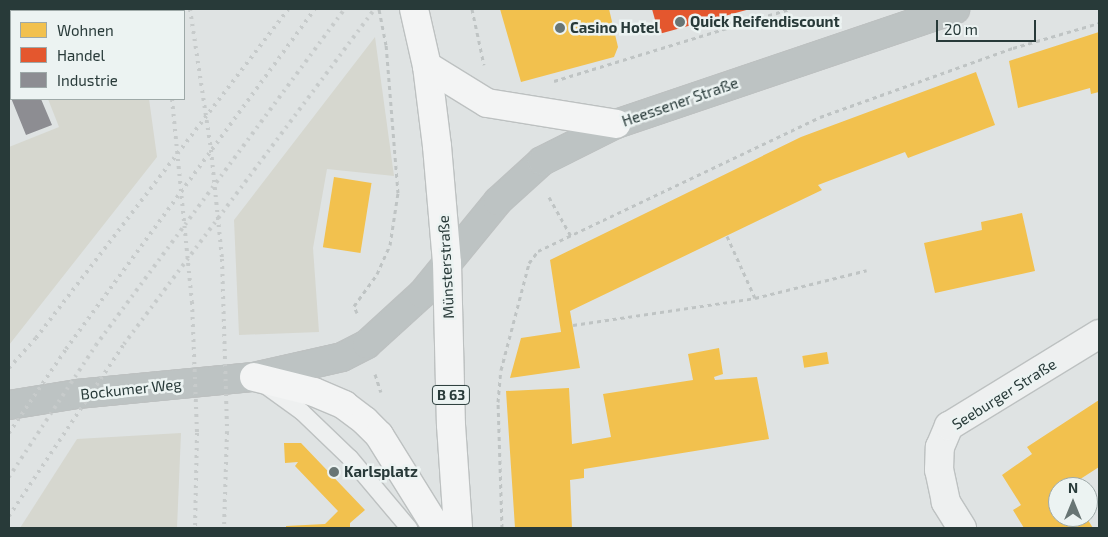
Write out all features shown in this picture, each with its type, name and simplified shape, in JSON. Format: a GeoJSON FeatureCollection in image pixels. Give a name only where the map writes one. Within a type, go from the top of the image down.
{"type":"FeatureCollection","features":[{"type":"Feature","properties":{"kind":"main road","name":"Münsterstraße"},"geometry":{"type":"LineString","coordinates":[[414,9],[427,66],[438,146],[447,262],[451,425],[458,528]]}},
{"type":"Feature","properties":{"kind":"main road","name":"Heessener Straße"},"geometry":{"type":"LineString","coordinates":[[447,262],[498,201],[542,161],[616,124],[955,9]]}},
{"type":"Feature","properties":{"kind":"main road"},"geometry":{"type":"LineString","coordinates":[[427,66],[463,91],[503,107],[616,124]]}},
{"type":"Feature","properties":{"kind":"main road","name":"Bockumer Weg"},"geometry":{"type":"LineString","coordinates":[[9,405],[77,394],[254,377],[334,360],[367,344],[422,294],[447,262]]}},
{"type":"Feature","properties":{"kind":"main road","name":"Bockumer Weg"},"geometry":{"type":"LineString","coordinates":[[254,377],[314,392],[344,405],[365,421],[379,435],[437,528]]}},
{"type":"Feature","properties":{"kind":"street","name":"Seeburger Straße"},"geometry":{"type":"LineString","coordinates":[[962,528],[946,502],[939,470],[940,447],[949,426],[1099,334]]}},
{"type":"Feature","properties":{"kind":"lane"},"geometry":{"type":"LineString","coordinates":[[254,377],[302,412],[350,458],[410,528]]}},
{"type":"Feature","properties":{"kind":"path"},"geometry":{"type":"LineString","coordinates":[[367,344],[354,306],[377,274],[390,245],[398,193],[386,45],[379,9]]}},
{"type":"Feature","properties":{"kind":"path"},"geometry":{"type":"LineString","coordinates":[[472,9],[486,76],[503,107]]}},
{"type":"Feature","properties":{"kind":"path"},"geometry":{"type":"LineString","coordinates":[[549,83],[790,9]]}},
{"type":"Feature","properties":{"kind":"path"},"geometry":{"type":"LineString","coordinates":[[502,528],[498,402],[501,370],[530,263],[538,251],[820,117],[1013,48],[1099,23]]}},
{"type":"Feature","properties":{"kind":"path"},"geometry":{"type":"LineString","coordinates":[[727,236],[755,298]]}},
{"type":"Feature","properties":{"kind":"path"},"geometry":{"type":"LineString","coordinates":[[573,325],[755,298],[867,270]]}},
{"type":"Feature","properties":{"kind":"shaded area"},"geometry":{"type":"Polygon","coordinates":[[[13,9],[135,9],[135,10],[13,9]]]}},
{"type":"Feature","properties":{"kind":"shaded area"},"geometry":{"type":"Polygon","coordinates":[[[375,37],[394,176],[327,169],[313,248],[319,332],[239,335],[234,220],[375,37]]]}},
{"type":"Feature","properties":{"kind":"shaded area"},"geometry":{"type":"Polygon","coordinates":[[[48,100],[149,100],[157,157],[9,345],[9,147],[59,127],[48,100]]]}},
{"type":"Feature","properties":{"kind":"shaded area"},"geometry":{"type":"Polygon","coordinates":[[[181,433],[177,528],[20,528],[77,439],[181,433]]]}},
{"type":"Feature","properties":{"kind":"building: Wohnen","name":"Casino Hotel"},"geometry":{"type":"Polygon","coordinates":[[[500,9],[609,9],[618,47],[614,57],[521,82],[500,9]]]}},
{"type":"Feature","properties":{"kind":"building: Wohnen"},"geometry":{"type":"Polygon","coordinates":[[[1099,32],[1099,92],[1091,94],[1090,88],[1018,108],[1009,61],[1099,32]]]}},
{"type":"Feature","properties":{"kind":"building: Wohnen"},"geometry":{"type":"Polygon","coordinates":[[[976,72],[995,125],[908,158],[905,152],[818,185],[822,190],[570,311],[580,368],[510,378],[521,338],[561,332],[550,260],[801,137],[976,72]]]}},
{"type":"Feature","properties":{"kind":"building: Wohnen"},"geometry":{"type":"Polygon","coordinates":[[[334,177],[372,183],[360,253],[323,247],[334,177]]]}},
{"type":"Feature","properties":{"kind":"building: Wohnen"},"geometry":{"type":"Polygon","coordinates":[[[1022,213],[1035,271],[935,293],[924,243],[982,230],[981,222],[1022,213]]]}},
{"type":"Feature","properties":{"kind":"building: Wohnen"},"geometry":{"type":"Polygon","coordinates":[[[719,348],[723,374],[714,377],[715,380],[757,377],[769,439],[584,469],[584,478],[570,480],[572,528],[515,528],[506,391],[569,388],[572,444],[611,437],[603,394],[693,380],[688,354],[719,348]]]}},
{"type":"Feature","properties":{"kind":"building: Wohnen"},"geometry":{"type":"Polygon","coordinates":[[[827,352],[829,364],[804,368],[802,356],[827,352]]]}},
{"type":"Feature","properties":{"kind":"building: Wohnen"},"geometry":{"type":"Polygon","coordinates":[[[1099,400],[1099,467],[1084,477],[1048,477],[1048,527],[1093,528],[1024,528],[1013,510],[1021,505],[1002,475],[1032,454],[1027,447],[1099,400]]]}},
{"type":"Feature","properties":{"kind":"building: Wohnen"},"geometry":{"type":"Polygon","coordinates":[[[284,443],[301,443],[365,510],[350,523],[350,528],[286,528],[286,526],[325,524],[338,511],[295,466],[298,462],[285,463],[284,443]]]}},
{"type":"Feature","properties":{"kind":"building: Handel","name":"Quick Reifendiscount"},"geometry":{"type":"Polygon","coordinates":[[[652,9],[750,9],[659,34],[652,9]]]}},
{"type":"Feature","properties":{"kind":"building: Industrie"},"geometry":{"type":"Polygon","coordinates":[[[9,23],[10,96],[9,93],[9,23]]]}},
{"type":"Feature","properties":{"kind":"building: Industrie"},"geometry":{"type":"Polygon","coordinates":[[[11,100],[41,100],[52,125],[26,135],[11,100]]]}},
{"type":"Feature","properties":{"kind":"railway"},"geometry":{"type":"LineString","coordinates":[[190,9],[211,150],[222,259],[227,432],[224,528]]}},
{"type":"Feature","properties":{"kind":"railway"},"geometry":{"type":"LineString","coordinates":[[9,368],[36,338],[288,9]]}},
{"type":"Feature","properties":{"kind":"railway"},"geometry":{"type":"LineString","coordinates":[[9,433],[66,349],[315,9]]}},
{"type":"Feature","properties":{"kind":"railway"},"geometry":{"type":"LineString","coordinates":[[9,477],[96,345],[345,9]]}},
{"type":"Feature","properties":{"kind":"railway"},"geometry":{"type":"LineString","coordinates":[[9,516],[124,344],[375,9]]}},
{"type":"Feature","properties":{"kind":"railway"},"geometry":{"type":"LineString","coordinates":[[172,100],[192,302],[197,433],[195,528]]}},
{"type":"Feature","properties":{"kind":"place","name":"Quick Reifendiscount"},"geometry":{"type":"Point","coordinates":[680,22]}},
{"type":"Feature","properties":{"kind":"place","name":"Casino Hotel"},"geometry":{"type":"Point","coordinates":[560,28]}},
{"type":"Feature","properties":{"kind":"place","name":"Karlsplatz"},"geometry":{"type":"Point","coordinates":[334,472]}}]}
